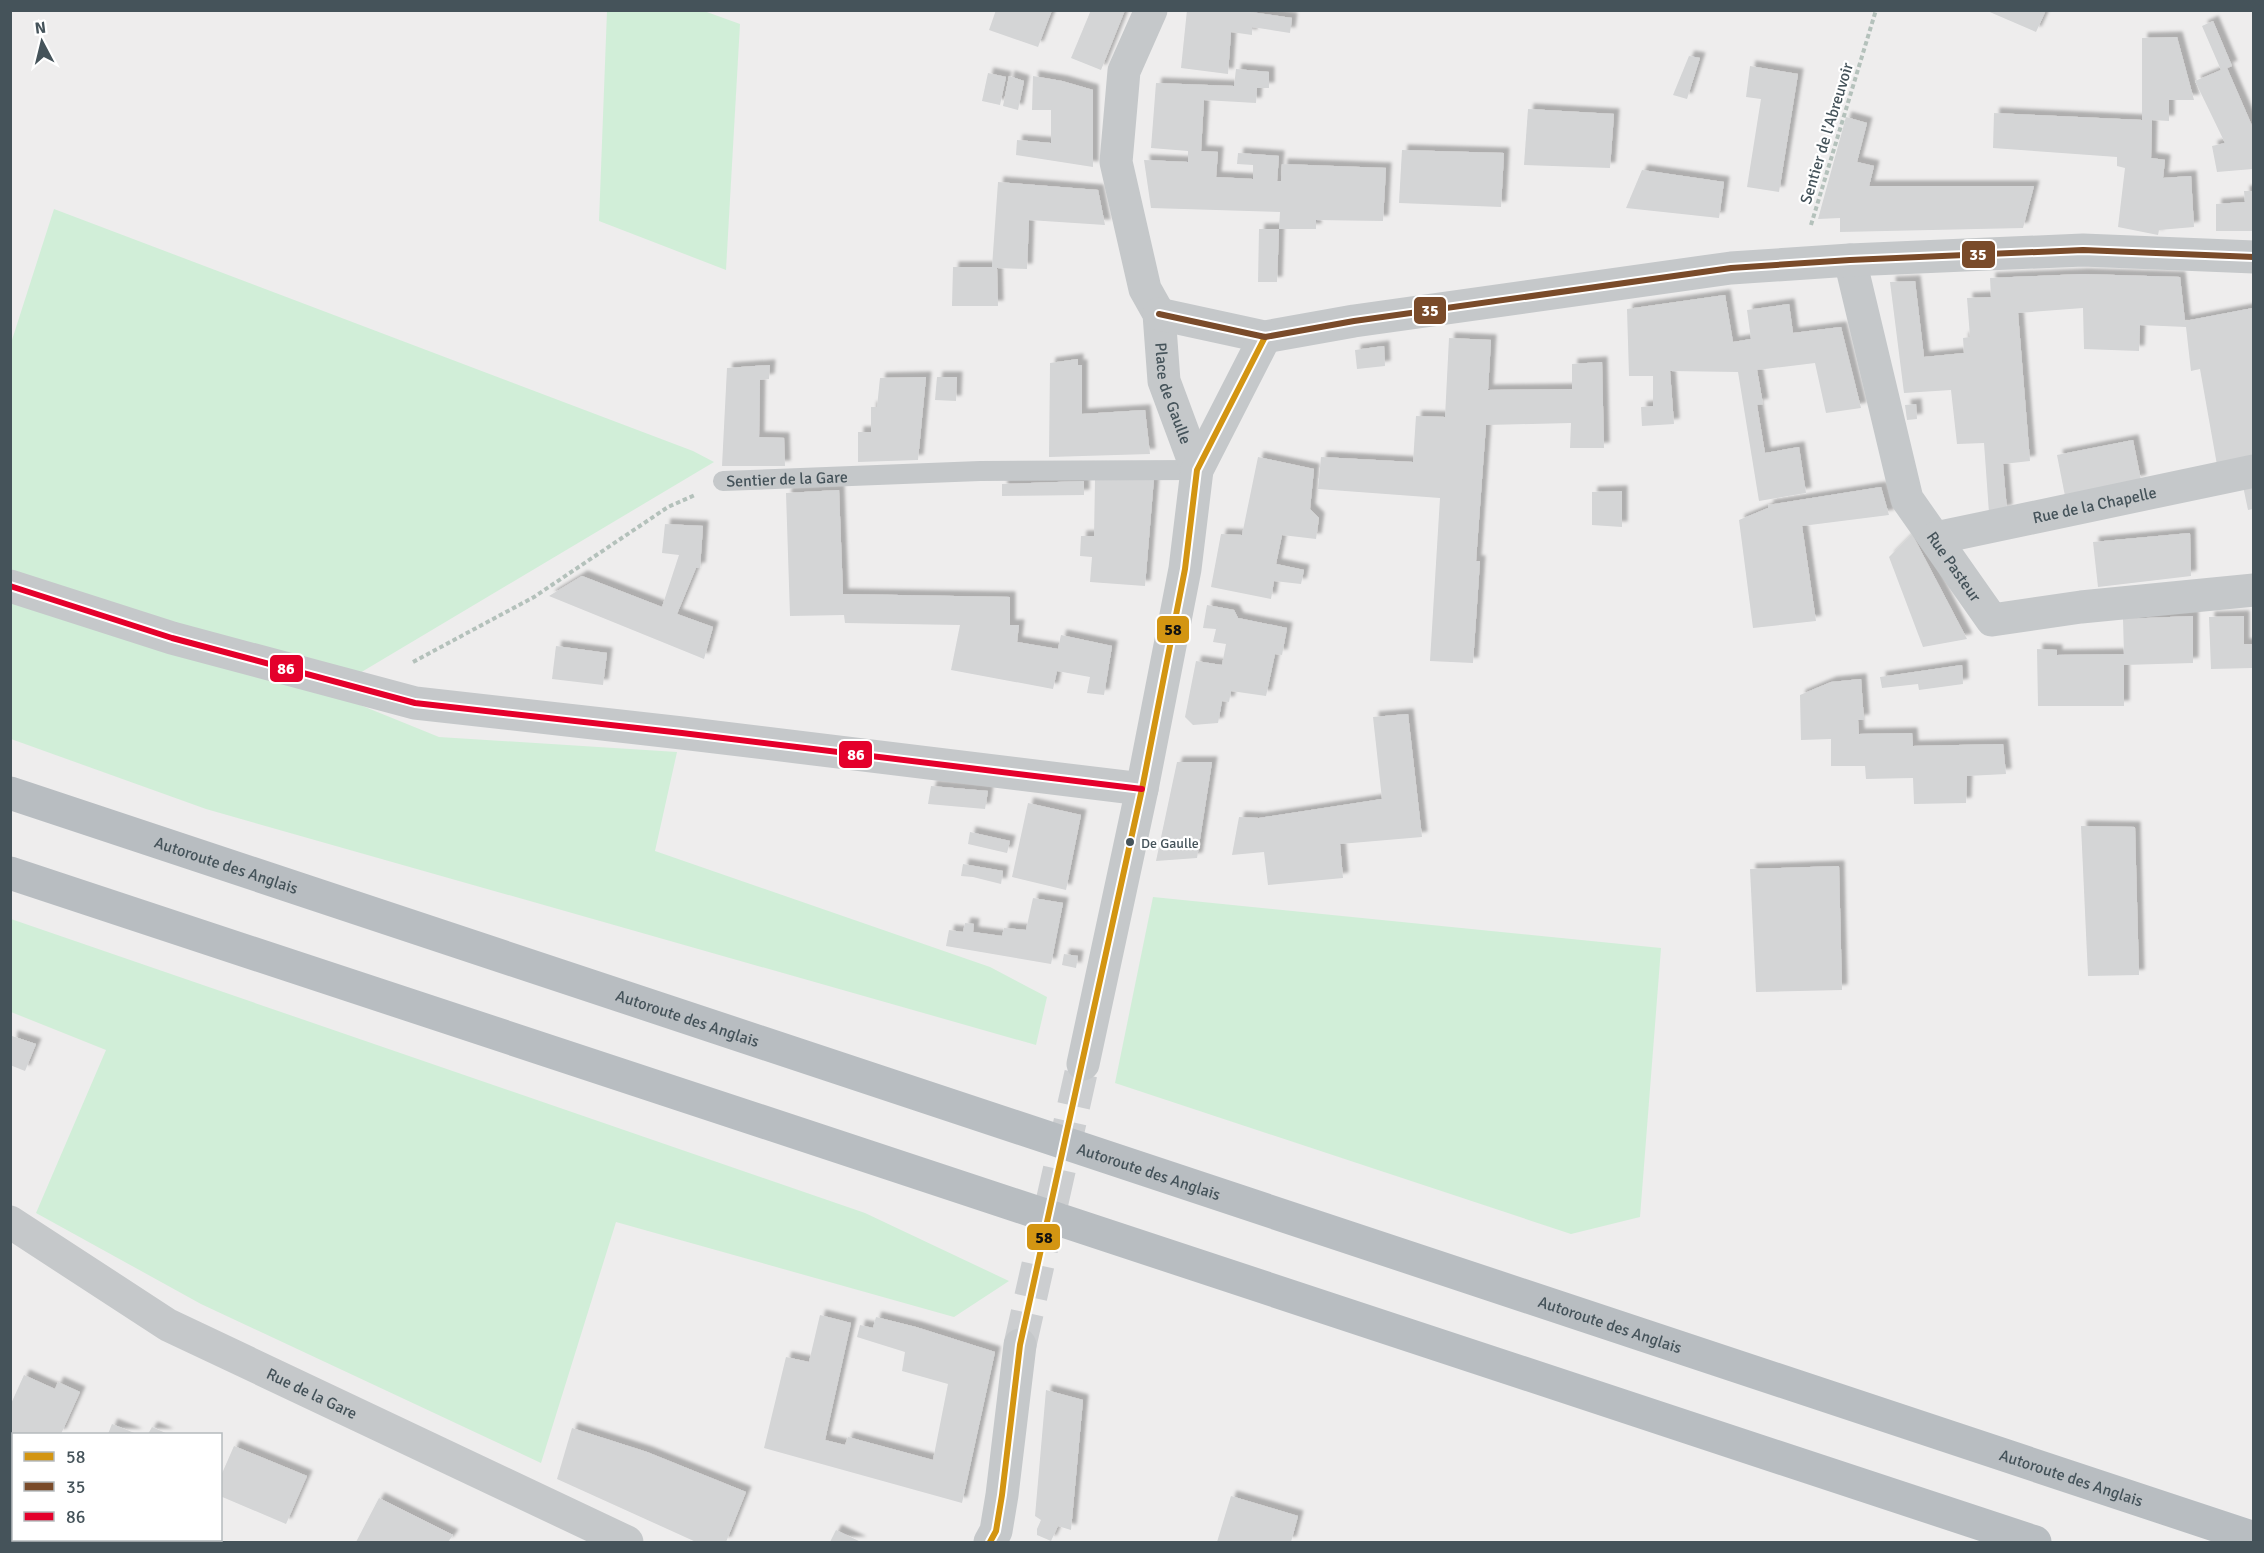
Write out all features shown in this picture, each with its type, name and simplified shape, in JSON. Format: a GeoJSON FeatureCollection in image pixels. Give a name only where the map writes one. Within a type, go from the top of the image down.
{"type":"FeatureCollection","features":[{"type":"Feature","properties":{"kind":"highway","name":"Autoroute des Anglais"},"geometry":{"type":"LineString","coordinates":[[10,793],[2253,1538]]}},
{"type":"Feature","properties":{"kind":"highway"},"geometry":{"type":"LineString","coordinates":[[10,873],[2035,1542]]}},
{"type":"Feature","properties":{"kind":"street","name":"Place de Gaulle"},"geometry":{"type":"LineString","coordinates":[[1151,10],[1125,71],[1116,162],[1145,289],[1159,314],[1164,381],[1197,470]]}},
{"type":"Feature","properties":{"kind":"street","name":"Place de Gaulle"},"geometry":{"type":"LineString","coordinates":[[1159,314],[1265,337],[1354,321],[1731,268],[1850,260],[2083,250],[2253,257]]}},
{"type":"Feature","properties":{"kind":"street","name":"Rue Pasteur"},"geometry":{"type":"LineString","coordinates":[[1850,260],[1907,499],[1992,620],[2081,607],[2253,590]]}},
{"type":"Feature","properties":{"kind":"street","name":"Place de Gaulle"},"geometry":{"type":"LineString","coordinates":[[1083,1064],[1142,789],[1185,569],[1197,470],[1265,337]]}},
{"type":"Feature","properties":{"kind":"street","name":"Rue de la Chapelle"},"geometry":{"type":"LineString","coordinates":[[1936,538],[2253,471]]}},
{"type":"Feature","properties":{"kind":"street"},"geometry":{"type":"LineString","coordinates":[[10,586],[172,638],[415,703],[693,734],[1142,789]]}},
{"type":"Feature","properties":{"kind":"street","name":"Rue de la Gare"},"geometry":{"type":"LineString","coordinates":[[10,1222],[168,1325],[627,1542]]}},
{"type":"Feature","properties":{"kind":"street"},"geometry":{"type":"LineString","coordinates":[[990,1542],[996,1531],[1002,1495],[1020,1345]]}},
{"type":"Feature","properties":{"kind":"lane","name":"Sentier de la Gare"},"geometry":{"type":"LineString","coordinates":[[723,481],[980,471],[1197,470]]}},
{"type":"Feature","properties":{"kind":"path","name":"Sentier de l'Abreuvoir"},"geometry":{"type":"LineString","coordinates":[[1813,263],[1809,232],[1876,10]]}},
{"type":"Feature","properties":{"kind":"path","name":"Sentier de la Gare"},"geometry":{"type":"LineString","coordinates":[[412,663],[534,597],[668,507],[723,481]]}},
{"type":"Feature","properties":{"kind":"green space"},"geometry":{"type":"Polygon","coordinates":[[[607,11],[704,11],[740,24],[726,270],[599,221],[607,11]]]}},
{"type":"Feature","properties":{"kind":"green space"},"geometry":{"type":"Polygon","coordinates":[[[54,209],[693,451],[714,462],[328,692],[439,737],[677,752],[655,851],[990,967],[1047,997],[1036,1045],[206,809],[11,739],[11,343],[54,209]]]}},
{"type":"Feature","properties":{"kind":"green space"},"geometry":{"type":"Polygon","coordinates":[[[1153,897],[1661,948],[1640,1217],[1571,1234],[1115,1083],[1153,897]]]}},
{"type":"Feature","properties":{"kind":"green space"},"geometry":{"type":"Polygon","coordinates":[[[11,919],[865,1213],[1009,1281],[954,1317],[616,1222],[541,1463],[201,1304],[36,1213],[106,1050],[11,1012],[11,919]]]}},
{"type":"Feature","properties":{"kind":"building"},"geometry":{"type":"Polygon","coordinates":[[[996,10],[1052,10],[1038,47],[989,30],[996,10]]]}},
{"type":"Feature","properties":{"kind":"building"},"geometry":{"type":"Polygon","coordinates":[[[1091,10],[1125,10],[1101,70],[1071,58],[1091,10]]]}},
{"type":"Feature","properties":{"kind":"building"},"geometry":{"type":"Polygon","coordinates":[[[1187,10],[1237,10],[1292,18],[1290,33],[1252,27],[1252,35],[1231,32],[1228,74],[1181,68],[1187,10]]]}},
{"type":"Feature","properties":{"kind":"building"},"geometry":{"type":"Polygon","coordinates":[[[1985,10],[2046,10],[2036,32],[1985,10]]]}},
{"type":"Feature","properties":{"kind":"building"},"geometry":{"type":"Polygon","coordinates":[[[2213,21],[2232,66],[2227,68],[2253,128],[2253,169],[2217,172],[2212,146],[2225,143],[2195,81],[2221,70],[2202,26],[2213,21]]]}},
{"type":"Feature","properties":{"kind":"building"},"geometry":{"type":"Polygon","coordinates":[[[2177,37],[2194,100],[2169,100],[2169,121],[2152,120],[2151,158],[2165,160],[2163,178],[2191,176],[2194,227],[2159,230],[2158,235],[2118,227],[2125,168],[2117,166],[2117,157],[1993,148],[1994,113],[2142,120],[2142,38],[2177,37]]]}},
{"type":"Feature","properties":{"kind":"building"},"geometry":{"type":"Polygon","coordinates":[[[1689,56],[1700,58],[1687,99],[1673,95],[1689,56]]]}},
{"type":"Feature","properties":{"kind":"building"},"geometry":{"type":"Polygon","coordinates":[[[1750,66],[1798,74],[1779,192],[1747,187],[1761,99],[1746,97],[1750,66]]]}},
{"type":"Feature","properties":{"kind":"building"},"geometry":{"type":"Polygon","coordinates":[[[1236,69],[1269,72],[1269,88],[1257,88],[1256,103],[1204,100],[1201,151],[1218,152],[1216,177],[1253,179],[1253,165],[1237,164],[1238,153],[1279,156],[1277,181],[1281,181],[1282,164],[1386,168],[1383,221],[1316,220],[1316,229],[1279,229],[1280,212],[1151,208],[1144,160],[1188,162],[1188,151],[1151,148],[1156,83],[1234,86],[1236,69]]]}},
{"type":"Feature","properties":{"kind":"building"},"geometry":{"type":"Polygon","coordinates":[[[988,73],[1006,77],[1000,105],[982,101],[988,73]]]}},
{"type":"Feature","properties":{"kind":"building"},"geometry":{"type":"Polygon","coordinates":[[[1009,76],[1024,81],[1018,110],[1003,106],[1009,76]]]}},
{"type":"Feature","properties":{"kind":"building"},"geometry":{"type":"Polygon","coordinates":[[[1033,76],[1093,90],[1093,167],[1016,155],[1017,140],[1051,143],[1051,110],[1032,110],[1033,76]]]}},
{"type":"Feature","properties":{"kind":"building"},"geometry":{"type":"Polygon","coordinates":[[[1528,109],[1614,114],[1610,168],[1524,165],[1528,109]]]}},
{"type":"Feature","properties":{"kind":"building"},"geometry":{"type":"Polygon","coordinates":[[[1846,117],[1867,123],[1857,162],[1874,166],[1869,186],[2034,186],[2023,228],[1840,232],[1840,218],[1818,219],[1846,117]]]}},
{"type":"Feature","properties":{"kind":"building"},"geometry":{"type":"Polygon","coordinates":[[[1402,150],[1504,153],[1501,207],[1399,203],[1402,150]]]}},
{"type":"Feature","properties":{"kind":"building"},"geometry":{"type":"Polygon","coordinates":[[[1642,170],[1724,182],[1719,218],[1626,208],[1642,170]]]}},
{"type":"Feature","properties":{"kind":"building"},"geometry":{"type":"Polygon","coordinates":[[[998,182],[1098,190],[1105,225],[1029,220],[1027,269],[997,268],[998,306],[952,306],[953,267],[992,267],[998,182]]]}},
{"type":"Feature","properties":{"kind":"building"},"geometry":{"type":"Polygon","coordinates":[[[2244,191],[2253,191],[2253,231],[2216,231],[2216,204],[2245,202],[2244,191]]]}},
{"type":"Feature","properties":{"kind":"building"},"geometry":{"type":"Polygon","coordinates":[[[1259,229],[1279,229],[1277,282],[1258,282],[1259,229]]]}},
{"type":"Feature","properties":{"kind":"building"},"geometry":{"type":"Polygon","coordinates":[[[2083,274],[2180,277],[2185,321],[2253,308],[2253,458],[2217,465],[2200,369],[2191,371],[2186,327],[2140,325],[2139,351],[2084,349],[2083,308],[2018,313],[2030,461],[2003,464],[2007,510],[1989,513],[1984,443],[1957,444],[1951,390],[1904,393],[1890,282],[1915,281],[1924,357],[1964,353],[1963,338],[1970,337],[1967,298],[1991,297],[1990,278],[2083,274]]]}},
{"type":"Feature","properties":{"kind":"building"},"geometry":{"type":"Polygon","coordinates":[[[1725,295],[1733,342],[1751,339],[1747,310],[1789,304],[1793,333],[1841,327],[1861,408],[1826,413],[1815,363],[1757,370],[1763,404],[1757,405],[1765,453],[1799,447],[1806,493],[1759,501],[1738,372],[1670,371],[1674,424],[1642,426],[1641,407],[1653,406],[1653,376],[1629,376],[1627,309],[1725,295]]]}},
{"type":"Feature","properties":{"kind":"building"},"geometry":{"type":"Polygon","coordinates":[[[1449,338],[1491,340],[1488,390],[1572,389],[1572,364],[1602,362],[1604,448],[1570,448],[1571,423],[1486,425],[1476,561],[1480,561],[1473,663],[1430,661],[1440,498],[1318,489],[1321,457],[1413,462],[1416,416],[1445,417],[1449,338]]]}},
{"type":"Feature","properties":{"kind":"building"},"geometry":{"type":"Polygon","coordinates":[[[1384,346],[1385,366],[1357,369],[1355,350],[1384,346]]]}},
{"type":"Feature","properties":{"kind":"building"},"geometry":{"type":"Polygon","coordinates":[[[1078,359],[1078,365],[1082,365],[1082,414],[1145,410],[1150,454],[1049,457],[1050,363],[1078,359]]]}},
{"type":"Feature","properties":{"kind":"building"},"geometry":{"type":"Polygon","coordinates":[[[770,365],[769,379],[760,380],[759,437],[784,438],[785,466],[722,466],[727,368],[770,365]]]}},
{"type":"Feature","properties":{"kind":"building"},"geometry":{"type":"Polygon","coordinates":[[[926,377],[918,460],[858,462],[858,432],[871,432],[871,407],[877,407],[880,378],[926,377]]]}},
{"type":"Feature","properties":{"kind":"building"},"geometry":{"type":"Polygon","coordinates":[[[937,377],[957,377],[956,401],[935,400],[937,377]]]}},
{"type":"Feature","properties":{"kind":"building"},"geometry":{"type":"Polygon","coordinates":[[[1916,404],[1917,419],[1907,420],[1905,405],[1916,404]]]}},
{"type":"Feature","properties":{"kind":"building"},"geometry":{"type":"Polygon","coordinates":[[[2133,440],[2141,480],[2065,496],[2057,455],[2133,440]]]}},
{"type":"Feature","properties":{"kind":"building"},"geometry":{"type":"Polygon","coordinates":[[[1258,457],[1314,469],[1310,509],[1319,518],[1316,539],[1282,535],[1276,564],[1304,570],[1301,584],[1274,581],[1271,599],[1211,587],[1221,534],[1242,535],[1258,457]]]}},
{"type":"Feature","properties":{"kind":"building"},"geometry":{"type":"Polygon","coordinates":[[[1154,478],[1145,586],[1090,582],[1092,557],[1080,556],[1081,536],[1094,536],[1095,480],[1154,478]]]}},
{"type":"Feature","properties":{"kind":"building"},"geometry":{"type":"Polygon","coordinates":[[[1084,481],[1084,495],[1002,496],[1002,484],[1084,481]]]}},
{"type":"Feature","properties":{"kind":"building"},"geometry":{"type":"Polygon","coordinates":[[[2253,484],[2253,509],[2248,510],[2243,486],[2253,484]]]}},
{"type":"Feature","properties":{"kind":"building"},"geometry":{"type":"Polygon","coordinates":[[[1881,487],[1889,515],[1802,526],[1816,621],[1753,628],[1739,520],[1768,508],[1768,505],[1881,487]]]}},
{"type":"Feature","properties":{"kind":"building"},"geometry":{"type":"Polygon","coordinates":[[[839,490],[843,594],[1010,597],[1010,625],[1019,625],[1017,642],[1058,649],[1061,635],[1112,646],[1104,695],[1087,693],[1090,677],[1057,671],[1053,689],[951,670],[960,625],[845,623],[844,615],[790,616],[786,493],[839,490]]]}},
{"type":"Feature","properties":{"kind":"building"},"geometry":{"type":"Polygon","coordinates":[[[1622,491],[1622,527],[1592,525],[1592,492],[1622,491]]]}},
{"type":"Feature","properties":{"kind":"building"},"geometry":{"type":"Polygon","coordinates":[[[665,524],[703,526],[700,568],[696,568],[677,614],[713,627],[704,659],[549,596],[582,576],[662,607],[679,555],[662,553],[665,524]]]}},
{"type":"Feature","properties":{"kind":"building"},"geometry":{"type":"Polygon","coordinates":[[[2190,533],[2191,576],[2098,587],[2093,542],[2190,533]]]}},
{"type":"Feature","properties":{"kind":"building"},"geometry":{"type":"Polygon","coordinates":[[[1912,534],[1967,639],[1923,647],[1889,557],[1912,534]]]}},
{"type":"Feature","properties":{"kind":"building"},"geometry":{"type":"Polygon","coordinates":[[[1207,605],[1234,610],[1238,618],[1287,628],[1282,655],[1275,654],[1266,696],[1231,691],[1229,702],[1222,701],[1218,723],[1193,725],[1185,717],[1196,661],[1222,665],[1226,644],[1213,642],[1216,629],[1203,628],[1207,605]]]}},
{"type":"Feature","properties":{"kind":"building"},"geometry":{"type":"Polygon","coordinates":[[[2193,616],[2193,663],[2124,665],[2124,706],[2038,706],[2037,649],[2057,650],[2057,655],[2124,654],[2123,619],[2193,616]]]}},
{"type":"Feature","properties":{"kind":"building"},"geometry":{"type":"Polygon","coordinates":[[[2244,616],[2244,644],[2253,644],[2253,668],[2211,669],[2209,617],[2244,616]]]}},
{"type":"Feature","properties":{"kind":"building"},"geometry":{"type":"Polygon","coordinates":[[[556,646],[607,653],[603,685],[552,679],[556,646]]]}},
{"type":"Feature","properties":{"kind":"building"},"geometry":{"type":"Polygon","coordinates":[[[1962,665],[1963,684],[1919,690],[1918,684],[1882,688],[1880,677],[1962,665]]]}},
{"type":"Feature","properties":{"kind":"building"},"geometry":{"type":"Polygon","coordinates":[[[1861,679],[1864,720],[1858,720],[1859,734],[1912,733],[1913,746],[2003,744],[2006,774],[1967,776],[1966,803],[1914,804],[1913,778],[1866,779],[1865,766],[1831,766],[1831,739],[1801,740],[1800,695],[1831,682],[1861,679]]]}},
{"type":"Feature","properties":{"kind":"building"},"geometry":{"type":"Polygon","coordinates":[[[1408,714],[1422,837],[1340,844],[1343,878],[1268,885],[1264,852],[1232,855],[1239,817],[1259,818],[1382,799],[1373,717],[1408,714]]]}},
{"type":"Feature","properties":{"kind":"building"},"geometry":{"type":"Polygon","coordinates":[[[1177,762],[1212,762],[1197,858],[1156,861],[1177,762]]]}},
{"type":"Feature","properties":{"kind":"building"},"geometry":{"type":"Polygon","coordinates":[[[931,786],[988,791],[985,809],[928,804],[931,786]]]}},
{"type":"Feature","properties":{"kind":"building"},"geometry":{"type":"Polygon","coordinates":[[[1028,803],[1081,815],[1066,890],[1012,877],[1028,803]]]}},
{"type":"Feature","properties":{"kind":"building"},"geometry":{"type":"Polygon","coordinates":[[[2081,826],[2135,827],[2139,975],[2088,976],[2081,826]]]}},
{"type":"Feature","properties":{"kind":"building"},"geometry":{"type":"Polygon","coordinates":[[[970,832],[1010,841],[1007,853],[968,844],[970,832]]]}},
{"type":"Feature","properties":{"kind":"building"},"geometry":{"type":"Polygon","coordinates":[[[963,864],[1003,871],[1001,884],[961,876],[963,864]]]}},
{"type":"Feature","properties":{"kind":"building"},"geometry":{"type":"Polygon","coordinates":[[[1839,866],[1842,990],[1756,992],[1750,869],[1839,866]]]}},
{"type":"Feature","properties":{"kind":"building"},"geometry":{"type":"Polygon","coordinates":[[[1033,898],[1063,903],[1051,964],[946,946],[949,930],[963,932],[965,923],[974,924],[973,932],[1002,936],[1004,928],[1026,930],[1033,898]]]}},
{"type":"Feature","properties":{"kind":"building"},"geometry":{"type":"Polygon","coordinates":[[[1064,954],[1078,956],[1076,968],[1062,965],[1064,954]]]}},
{"type":"Feature","properties":{"kind":"building"},"geometry":{"type":"Polygon","coordinates":[[[12,1036],[36,1044],[25,1071],[10,1065],[12,1036]]]}},
{"type":"Feature","properties":{"kind":"building"},"geometry":{"type":"Polygon","coordinates":[[[820,1315],[851,1323],[825,1440],[845,1445],[848,1437],[933,1460],[948,1384],[902,1371],[905,1352],[857,1337],[860,1325],[873,1328],[876,1317],[995,1352],[962,1503],[764,1448],[786,1357],[809,1362],[820,1315]]]}},
{"type":"Feature","properties":{"kind":"building"},"geometry":{"type":"Polygon","coordinates":[[[24,1375],[55,1389],[58,1382],[80,1392],[61,1433],[12,1433],[12,1446],[10,1445],[10,1406],[24,1375]]]}},
{"type":"Feature","properties":{"kind":"building"},"geometry":{"type":"Polygon","coordinates":[[[1046,1390],[1083,1400],[1071,1530],[1058,1526],[1051,1541],[1037,1535],[1041,1520],[1035,1516],[1046,1390]]]}},
{"type":"Feature","properties":{"kind":"building"},"geometry":{"type":"Polygon","coordinates":[[[112,1424],[134,1433],[108,1433],[112,1424]]]}},
{"type":"Feature","properties":{"kind":"building"},"geometry":{"type":"Polygon","coordinates":[[[152,1427],[166,1433],[149,1433],[152,1427]]]}},
{"type":"Feature","properties":{"kind":"building"},"geometry":{"type":"Polygon","coordinates":[[[572,1428],[647,1452],[746,1492],[726,1542],[696,1542],[557,1479],[572,1428]]]}},
{"type":"Feature","properties":{"kind":"building"},"geometry":{"type":"Polygon","coordinates":[[[234,1446],[307,1476],[286,1524],[222,1497],[222,1473],[234,1446]]]}},
{"type":"Feature","properties":{"kind":"building"},"geometry":{"type":"Polygon","coordinates":[[[1231,1496],[1298,1516],[1291,1542],[1217,1542],[1231,1496]]]}},
{"type":"Feature","properties":{"kind":"building"},"geometry":{"type":"Polygon","coordinates":[[[379,1498],[453,1535],[448,1542],[356,1542],[379,1498]]]}},
{"type":"Feature","properties":{"kind":"building"},"geometry":{"type":"Polygon","coordinates":[[[836,1530],[861,1542],[830,1542],[836,1530]]]}},
{"type":"Feature","properties":{"kind":"tunnel"},"geometry":{"type":"LineString","coordinates":[[1020,1345],[1083,1064]]}},
{"type":"Feature","properties":{"kind":"transit line","name":"35"},"geometry":{"type":"LineString","coordinates":[[1159,314],[1265,337],[1354,321],[1731,268],[1850,260],[2083,250],[2254,257]]}},
{"type":"Feature","properties":{"kind":"transit line","name":"58"},"geometry":{"type":"LineString","coordinates":[[990,1542],[996,1531],[1002,1495],[1020,1345],[1142,789],[1185,569],[1197,470],[1265,337]]}},
{"type":"Feature","properties":{"kind":"transit line","name":"86"},"geometry":{"type":"LineString","coordinates":[[10,586],[172,638],[415,703],[1142,789]]}},
{"type":"Feature","properties":{"kind":"place","name":"De Gaulle"},"geometry":{"type":"Point","coordinates":[1130,842]}}]}
